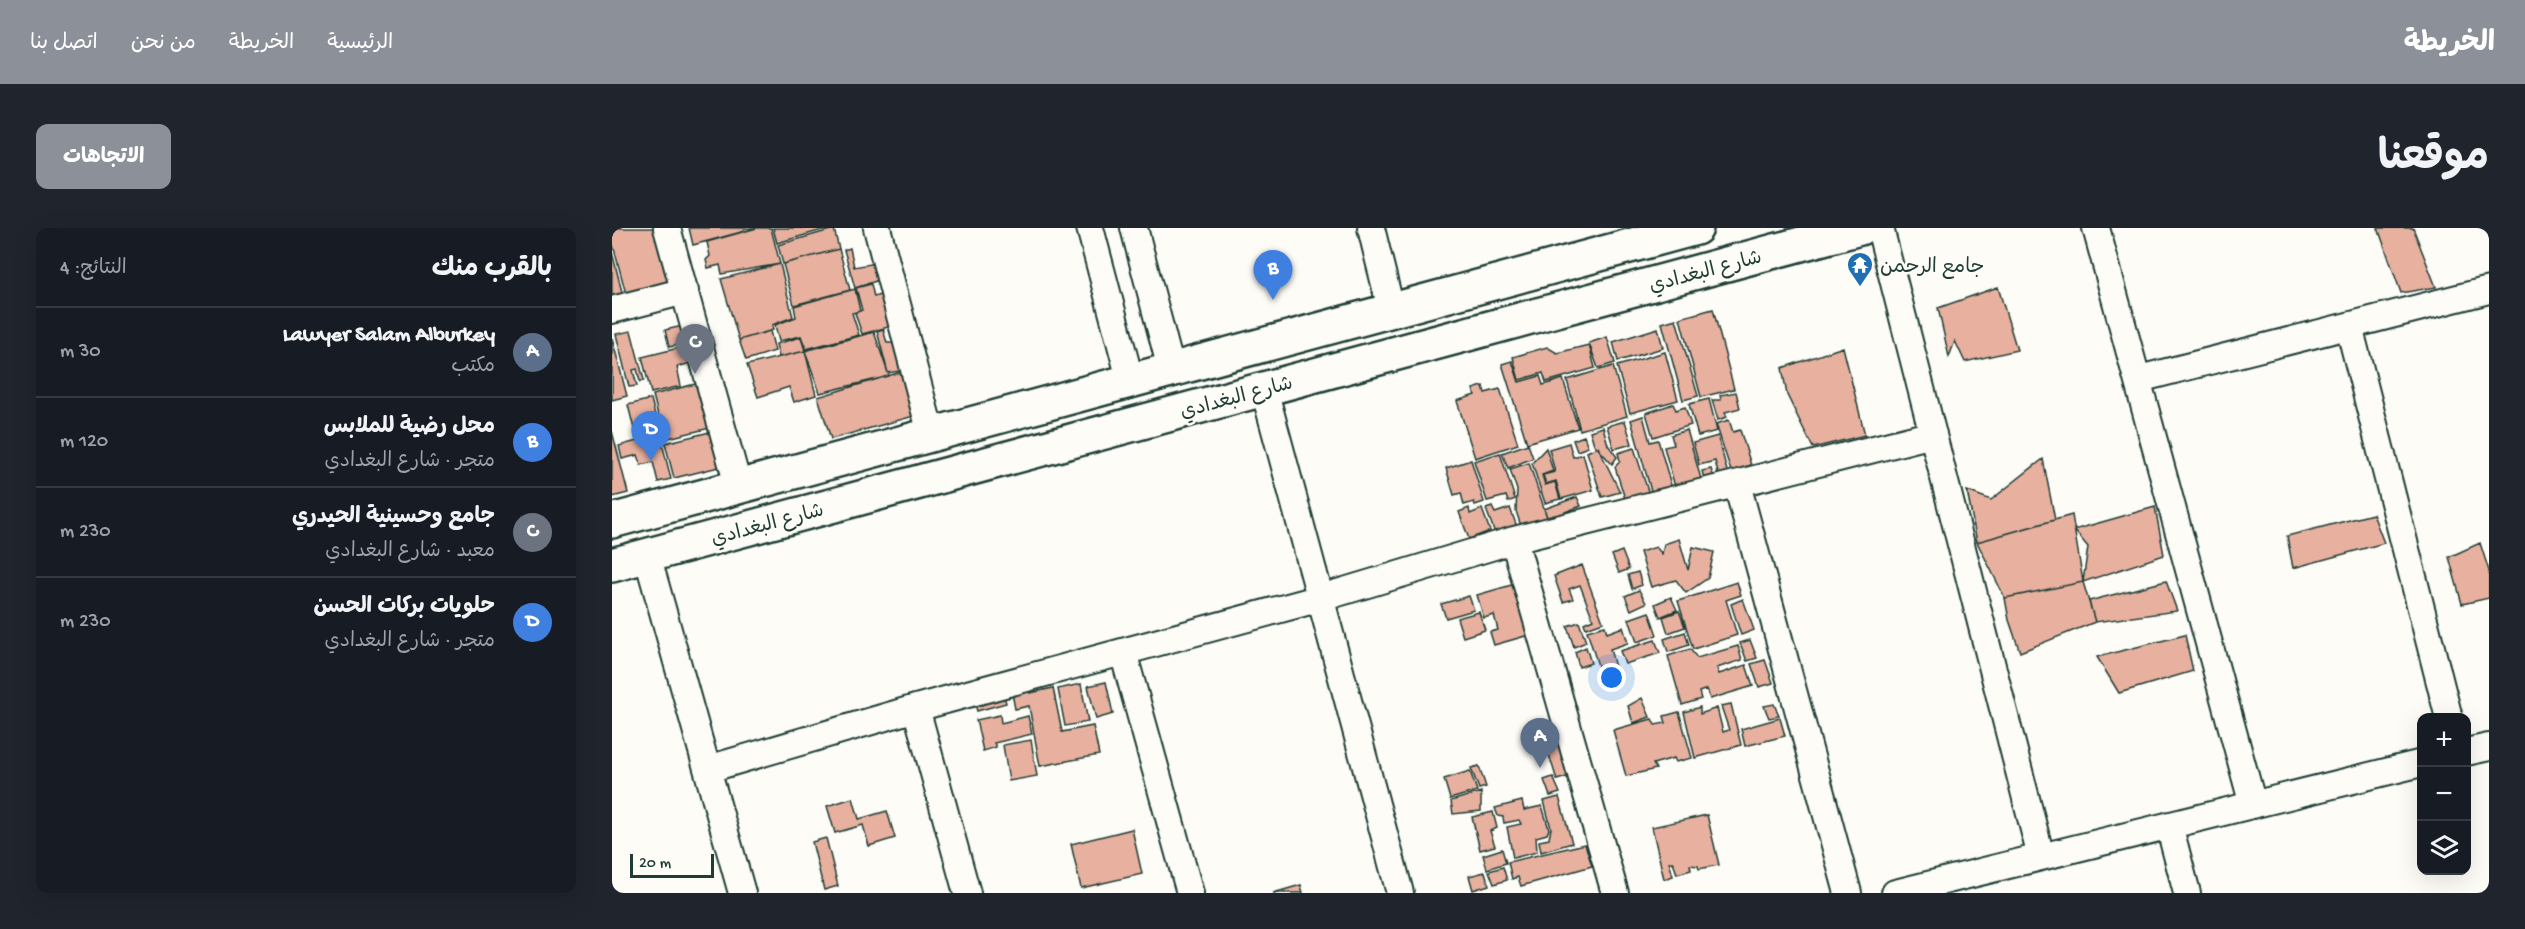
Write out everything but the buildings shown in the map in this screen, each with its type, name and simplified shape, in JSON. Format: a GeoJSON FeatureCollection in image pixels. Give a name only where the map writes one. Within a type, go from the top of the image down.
{"type":"FeatureCollection","features":[{"type":"Feature","properties":{"kind":"street"},"geometry":{"type":"LineString","coordinates":[[667,228],[739,489]]}},
{"type":"Feature","properties":{"kind":"street"},"geometry":{"type":"LineString","coordinates":[[877,228],[931,434]]}},
{"type":"Feature","properties":{"kind":"street"},"geometry":{"type":"LineString","coordinates":[[1090,228],[1130,379]]}},
{"type":"Feature","properties":{"kind":"street"},"geometry":{"type":"LineString","coordinates":[[1134,228],[1171,369]]}},
{"type":"Feature","properties":{"kind":"street"},"geometry":{"type":"LineString","coordinates":[[1371,228],[1391,309]]}},
{"type":"Feature","properties":{"kind":"street","name":"شارع البغدادي"},"geometry":{"type":"LineString","coordinates":[[612,521],[739,489],[1130,379],[1696,228]]}},
{"type":"Feature","properties":{"kind":"street","name":"شارع البغدادي"},"geometry":{"type":"LineString","coordinates":[[612,565],[1860,228]]}},
{"type":"Feature","properties":{"kind":"street"},"geometry":{"type":"LineString","coordinates":[[1880,228],[2041,857]]}},
{"type":"Feature","properties":{"kind":"street"},"geometry":{"type":"LineString","coordinates":[[2096,228],[2139,379],[2253,805]]}},
{"type":"Feature","properties":{"kind":"street"},"geometry":{"type":"LineString","coordinates":[[2139,379],[2489,290]]}},
{"type":"Feature","properties":{"kind":"street"},"geometry":{"type":"LineString","coordinates":[[612,310],[685,291]]}},
{"type":"Feature","properties":{"kind":"street"},"geometry":{"type":"LineString","coordinates":[[2349,326],[2448,713]]}},
{"type":"Feature","properties":{"kind":"street"},"geometry":{"type":"LineString","coordinates":[[1264,389],[1400,893]]}},
{"type":"Feature","properties":{"kind":"street"},"geometry":{"type":"LineString","coordinates":[[708,769],[916,708],[1321,598],[1514,540],[1933,434]]}},
{"type":"Feature","properties":{"kind":"street"},"geometry":{"type":"LineString","coordinates":[[1737,484],[1848,893]]}},
{"type":"Feature","properties":{"kind":"street"},"geometry":{"type":"LineString","coordinates":[[1514,540],[1615,893]]}},
{"type":"Feature","properties":{"kind":"street"},"geometry":{"type":"LineString","coordinates":[[647,555],[742,893]]}},
{"type":"Feature","properties":{"kind":"street"},"geometry":{"type":"LineString","coordinates":[[1124,652],[1190,893]]}},
{"type":"Feature","properties":{"kind":"street"},"geometry":{"type":"LineString","coordinates":[[916,708],[967,893]]}},
{"type":"Feature","properties":{"kind":"street"},"geometry":{"type":"LineString","coordinates":[[2471,751],[2489,747]]}},
{"type":"Feature","properties":{"kind":"street"},"geometry":{"type":"LineString","coordinates":[[1895,893],[1948,886],[2041,857],[2417,765]]}},
{"type":"Feature","properties":{"kind":"street"},"geometry":{"type":"LineString","coordinates":[[2169,825],[2187,893]]}},
{"type":"Feature","properties":{"kind":"place","name":"جامع الرحمن"},"geometry":{"type":"Point","coordinates":[1860,288]}},
{"type":"Feature","properties":{"kind":"place","name":"محل رضية للملابس"},"geometry":{"type":"Point","coordinates":[1273,300]}},
{"type":"Feature","properties":{"kind":"place","name":"جامع وحسينية الحيدري"},"geometry":{"type":"Point","coordinates":[695,374]}},
{"type":"Feature","properties":{"kind":"place","name":"حلويات بركات الحسن"},"geometry":{"type":"Point","coordinates":[651,461]}},
{"type":"Feature","properties":{"kind":"place","name":"Lawyer Salam Alburkey"},"geometry":{"type":"Point","coordinates":[1540,768]}}]}
